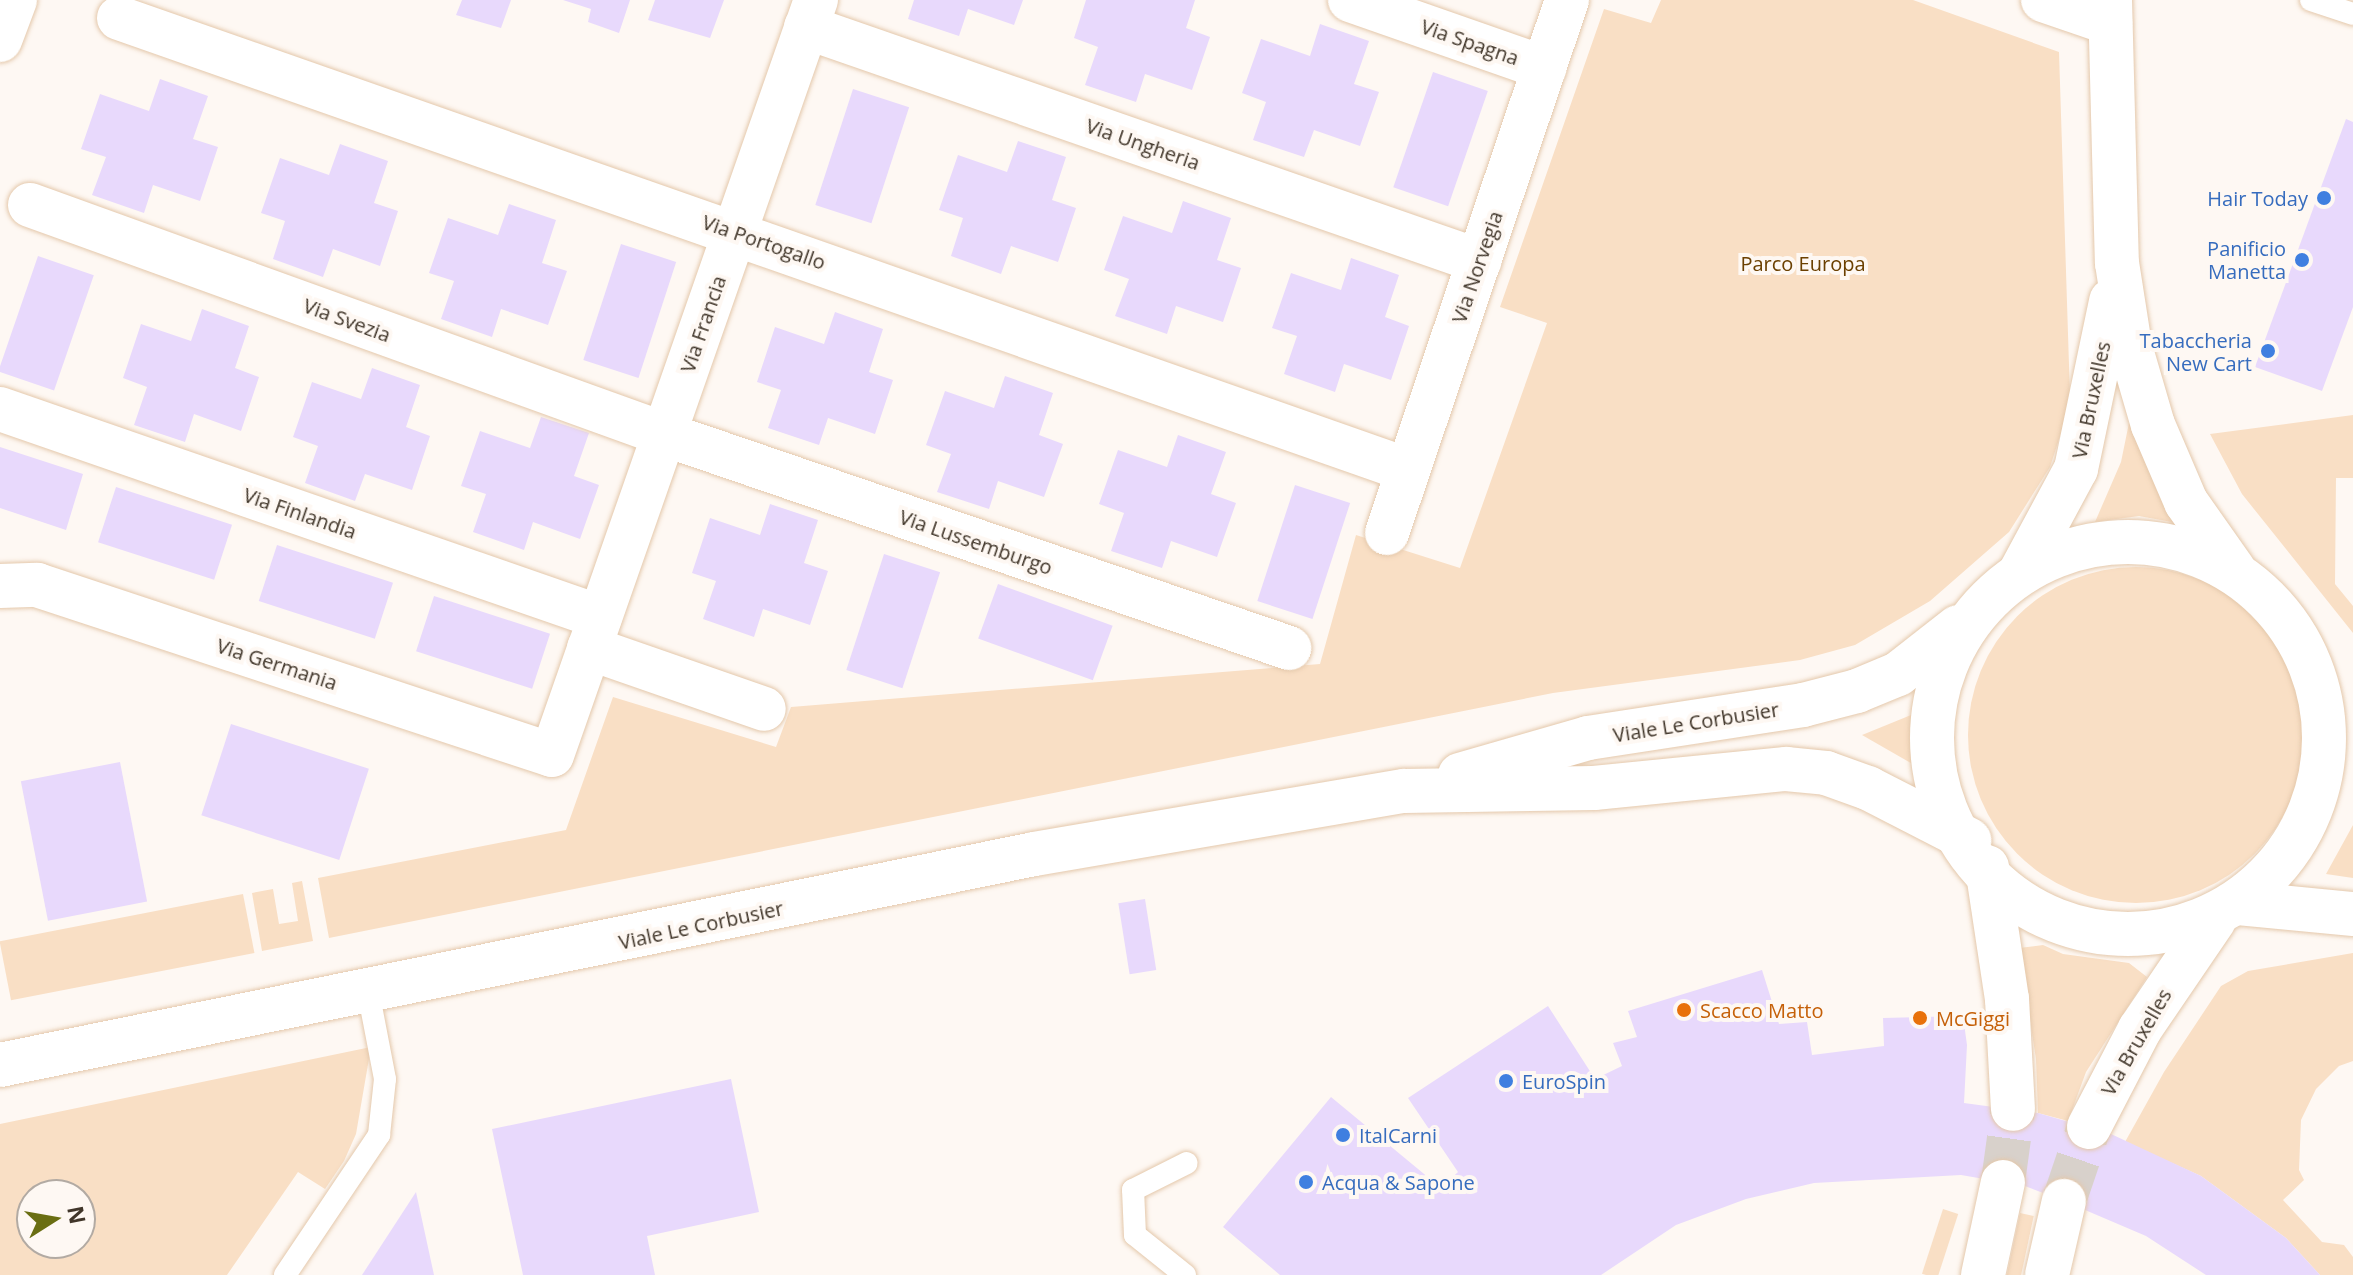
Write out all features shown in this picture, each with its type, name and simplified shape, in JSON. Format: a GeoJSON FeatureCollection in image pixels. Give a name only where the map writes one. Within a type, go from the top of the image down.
{"type":"FeatureCollection","features":[{"type":"Feature","properties":{"kind":"street"},"geometry":{"type":"LineString","coordinates":[[0,40],[15,0]]}},
{"type":"Feature","properties":{"kind":"street","name":"Via Spagna"},"geometry":{"type":"LineString","coordinates":[[1350,0],[1544,68]]}},
{"type":"Feature","properties":{"kind":"street","name":"Via Norvegia"},"geometry":{"type":"LineString","coordinates":[[1387,533],[1567,0]]}},
{"type":"Feature","properties":{"kind":"street"},"geometry":{"type":"LineString","coordinates":[[2043,0],[2110,12]]}},
{"type":"Feature","properties":{"kind":"street","name":"Via Bruxelles"},"geometry":{"type":"LineString","coordinates":[[2089,1127],[2140,1029],[2226,912],[2300,835],[2320,781],[2324,723],[2311,666],[2294,633],[2234,570],[2186,502],[2153,425],[2130,346],[2117,263],[2110,12]]}},
{"type":"Feature","properties":{"kind":"street","name":"Via Francia"},"geometry":{"type":"LineString","coordinates":[[552,755],[811,14]]}},
{"type":"Feature","properties":{"kind":"street","name":"Via Ungheria"},"geometry":{"type":"LineString","coordinates":[[811,14],[1479,261]]}},
{"type":"Feature","properties":{"kind":"street","name":"Via Portogallo"},"geometry":{"type":"LineString","coordinates":[[119,18],[1408,470]]}},
{"type":"Feature","properties":{"kind":"street","name":"Via Svezia"},"geometry":{"type":"LineString","coordinates":[[30,205],[664,434]]}},
{"type":"Feature","properties":{"kind":"street","name":"Via Bruxelles"},"geometry":{"type":"LineString","coordinates":[[2021,571],[2076,469],[2117,263]]}},
{"type":"Feature","properties":{"kind":"street","name":"Via Finlandia"},"geometry":{"type":"LineString","coordinates":[[0,409],[594,632]]}},
{"type":"Feature","properties":{"kind":"street","name":"Via Lussemburgo"},"geometry":{"type":"LineString","coordinates":[[664,434],[1289,648]]}},
{"type":"Feature","properties":{"kind":"street"},"geometry":{"type":"LineString","coordinates":[[2021,571],[2084,545],[2152,542],[2234,570]]}},
{"type":"Feature","properties":{"kind":"street","name":"Viale Le Corbusier"},"geometry":{"type":"LineString","coordinates":[[0,1065],[1034,854],[1404,791],[1588,738],[1803,705],[1857,691],[1898,674],[1970,617],[2021,571]]}},
{"type":"Feature","properties":{"kind":"street","name":"Via Germania"},"geometry":{"type":"LineString","coordinates":[[0,586],[37,585],[552,755]]}},
{"type":"Feature","properties":{"kind":"street"},"geometry":{"type":"LineString","coordinates":[[1970,617],[1940,674],[1929,737],[1940,800],[2008,896],[2056,923],[2110,936],[2165,933],[2226,912],[2353,914]]}},
{"type":"Feature","properties":{"kind":"street"},"geometry":{"type":"LineString","coordinates":[[594,632],[764,709]]}},
{"type":"Feature","properties":{"kind":"street"},"geometry":{"type":"LineString","coordinates":[[2311,666],[2353,709]]}},
{"type":"Feature","properties":{"kind":"street","name":"Viale Le Corbusier"},"geometry":{"type":"LineString","coordinates":[[1404,791],[1594,788],[1786,769],[1826,773],[1868,788],[1978,854]]}},
{"type":"Feature","properties":{"kind":"street"},"geometry":{"type":"LineString","coordinates":[[1978,854],[2007,999],[2013,1109]]}},
{"type":"Feature","properties":{"kind":"street"},"geometry":{"type":"LineString","coordinates":[[1983,1275],[2003,1182]]}},
{"type":"Feature","properties":{"kind":"street"},"geometry":{"type":"LineString","coordinates":[[2047,1275],[2064,1201]]}},
{"type":"Feature","properties":{"kind":"lane"},"geometry":{"type":"LineString","coordinates":[[2311,0],[2353,14]]}},
{"type":"Feature","properties":{"kind":"lane"},"geometry":{"type":"LineString","coordinates":[[285,1275],[379,1135],[385,1079],[368,991]]}},
{"type":"Feature","properties":{"kind":"lane"},"geometry":{"type":"LineString","coordinates":[[1185,1275],[1135,1235],[1133,1190],[1187,1163]]}},
{"type":"Feature","properties":{"kind":"green space","name":"Parco Europa"},"geometry":{"type":"Polygon","coordinates":[[[1661,0],[1913,0],[2059,52],[2070,396],[2050,467],[2009,532],[1930,601],[1855,645],[1800,660],[1553,693],[329,938],[318,878],[566,830],[613,697],[776,747],[791,707],[1320,664],[1356,535],[1460,568],[1547,323],[1500,307],[1604,9],[1651,23],[1661,0]]]}},
{"type":"Feature","properties":{"kind":"green space"},"geometry":{"type":"Polygon","coordinates":[[[2353,415],[2353,478],[2336,478],[2335,584],[2353,606],[2353,633],[2242,494],[2210,434],[2353,415]]]}},
{"type":"Feature","properties":{"kind":"green space"},"geometry":{"type":"Polygon","coordinates":[[[2130,418],[2183,524],[2139,516],[2095,522],[2121,462],[2130,418]]]}},
{"type":"Feature","properties":{"kind":"green space"},"geometry":{"type":"Polygon","coordinates":[[[2136,567],[2169,570],[2200,580],[2229,595],[2255,616],[2276,642],[2291,671],[2301,702],[2304,735],[2301,768],[2291,799],[2276,828],[2255,854],[2229,875],[2200,890],[2169,900],[2136,903],[2103,900],[2072,890],[2043,875],[2017,854],[1996,828],[1981,799],[1971,768],[1968,735],[1971,702],[1981,671],[1996,642],[2017,616],[2043,595],[2072,580],[2103,570],[2136,567]]]}},
{"type":"Feature","properties":{"kind":"green space"},"geometry":{"type":"Polygon","coordinates":[[[1916,713],[1916,766],[1862,735],[1916,713]]]}},
{"type":"Feature","properties":{"kind":"green space"},"geometry":{"type":"Polygon","coordinates":[[[2353,825],[2353,878],[2326,874],[2353,825]]]}},
{"type":"Feature","properties":{"kind":"green space"},"geometry":{"type":"Polygon","coordinates":[[[302,881],[313,941],[262,951],[252,893],[273,889],[279,924],[298,921],[292,883],[302,881]]]}},
{"type":"Feature","properties":{"kind":"green space"},"geometry":{"type":"Polygon","coordinates":[[[243,894],[254,953],[11,1000],[0,941],[243,894]]]}},
{"type":"Feature","properties":{"kind":"green space"},"geometry":{"type":"Polygon","coordinates":[[[2043,945],[2063,954],[2129,963],[2147,977],[2086,1072],[2068,1121],[2038,1113],[2036,1059],[2019,948],[2043,945]]]}},
{"type":"Feature","properties":{"kind":"green space"},"geometry":{"type":"Polygon","coordinates":[[[2353,953],[2353,1061],[2339,1066],[2316,1089],[2301,1120],[2299,1170],[2304,1180],[2283,1200],[2322,1242],[2344,1245],[2353,1257],[2353,1275],[2320,1275],[2286,1238],[2201,1176],[2125,1142],[2164,1072],[2221,986],[2248,971],[2353,953]]]}},
{"type":"Feature","properties":{"kind":"green space"},"geometry":{"type":"Polygon","coordinates":[[[371,1047],[356,1134],[344,1161],[325,1189],[298,1172],[227,1275],[0,1275],[0,1124],[371,1047]]]}},
{"type":"Feature","properties":{"kind":"green space"},"geometry":{"type":"Polygon","coordinates":[[[1943,1209],[1958,1214],[1938,1275],[1922,1274],[1943,1209]]]}},
{"type":"Feature","properties":{"kind":"green space"},"geometry":{"type":"Polygon","coordinates":[[[2020,1213],[2034,1216],[2021,1275],[2007,1275],[2020,1213]]]}},
{"type":"Feature","properties":{"kind":"building"},"geometry":{"type":"Polygon","coordinates":[[[462,0],[511,0],[501,28],[456,15],[462,0]]]}},
{"type":"Feature","properties":{"kind":"building"},"geometry":{"type":"Polygon","coordinates":[[[563,0],[630,0],[619,33],[588,22],[591,9],[563,0]]]}},
{"type":"Feature","properties":{"kind":"building"},"geometry":{"type":"Polygon","coordinates":[[[655,0],[724,0],[710,38],[648,20],[655,0]]]}},
{"type":"Feature","properties":{"kind":"building"},"geometry":{"type":"Polygon","coordinates":[[[914,0],[1023,0],[1014,25],[968,9],[959,36],[908,19],[914,0]]]}},
{"type":"Feature","properties":{"kind":"building"},"geometry":{"type":"Polygon","coordinates":[[[1086,0],[1195,0],[1186,28],[1210,37],[1192,90],[1145,74],[1136,102],[1085,85],[1098,47],[1074,38],[1086,0]]]}},
{"type":"Feature","properties":{"kind":"building"},"geometry":{"type":"Polygon","coordinates":[[[1320,24],[1369,41],[1354,84],[1379,92],[1360,146],[1314,130],[1304,157],[1253,140],[1266,102],[1242,93],[1261,39],[1310,56],[1320,24]]]}},
{"type":"Feature","properties":{"kind":"building"},"geometry":{"type":"Polygon","coordinates":[[[1433,72],[1488,91],[1448,206],[1393,187],[1433,72]]]}},
{"type":"Feature","properties":{"kind":"building"},"geometry":{"type":"Polygon","coordinates":[[[160,79],[208,96],[193,139],[218,147],[200,201],[153,185],[144,213],[92,195],[106,157],[81,149],[100,94],[149,111],[160,79]]]}},
{"type":"Feature","properties":{"kind":"building"},"geometry":{"type":"Polygon","coordinates":[[[853,89],[909,107],[871,223],[815,205],[853,89]]]}},
{"type":"Feature","properties":{"kind":"building"},"geometry":{"type":"Polygon","coordinates":[[[2346,119],[2353,122],[2353,307],[2322,391],[2255,367],[2346,119]]]}},
{"type":"Feature","properties":{"kind":"building"},"geometry":{"type":"Polygon","coordinates":[[[1018,141],[1066,157],[1052,200],[1076,208],[1058,262],[1011,246],[1001,274],[951,256],[963,218],[939,210],[958,155],[1007,172],[1018,141]]]}},
{"type":"Feature","properties":{"kind":"building"},"geometry":{"type":"Polygon","coordinates":[[[340,144],[388,161],[374,203],[398,211],[380,266],[333,249],[323,277],[273,259],[285,221],[261,213],[280,158],[329,175],[340,144]]]}},
{"type":"Feature","properties":{"kind":"building"},"geometry":{"type":"Polygon","coordinates":[[[1183,201],[1231,218],[1217,260],[1241,268],[1223,322],[1176,306],[1167,334],[1115,316],[1129,279],[1104,270],[1123,216],[1172,233],[1183,201]]]}},
{"type":"Feature","properties":{"kind":"building"},"geometry":{"type":"Polygon","coordinates":[[[509,204],[556,220],[542,263],[567,271],[548,325],[501,309],[492,337],[441,319],[454,281],[429,273],[448,218],[498,235],[509,204]]]}},
{"type":"Feature","properties":{"kind":"building"},"geometry":{"type":"Polygon","coordinates":[[[621,244],[676,262],[638,378],[583,360],[621,244]]]}},
{"type":"Feature","properties":{"kind":"building"},"geometry":{"type":"Polygon","coordinates":[[[38,256],[94,275],[54,391],[0,372],[38,256]]]}},
{"type":"Feature","properties":{"kind":"building"},"geometry":{"type":"Polygon","coordinates":[[[1351,258],[1399,275],[1385,317],[1409,326],[1391,380],[1344,364],[1335,392],[1284,374],[1297,336],[1272,328],[1291,273],[1341,290],[1351,258]]]}},
{"type":"Feature","properties":{"kind":"building"},"geometry":{"type":"Polygon","coordinates":[[[202,309],[249,326],[235,368],[259,377],[241,431],[194,414],[185,442],[134,425],[147,387],[123,378],[141,324],[191,341],[202,309]]]}},
{"type":"Feature","properties":{"kind":"building"},"geometry":{"type":"Polygon","coordinates":[[[835,312],[883,329],[869,372],[893,380],[875,434],[828,418],[819,445],[768,428],[781,390],[757,382],[775,327],[824,344],[835,312]]]}},
{"type":"Feature","properties":{"kind":"building"},"geometry":{"type":"Polygon","coordinates":[[[372,368],[420,385],[406,427],[430,436],[412,490],[365,474],[355,501],[305,483],[318,446],[293,437],[312,382],[361,399],[372,368]]]}},
{"type":"Feature","properties":{"kind":"building"},"geometry":{"type":"Polygon","coordinates":[[[1005,376],[1053,393],[1039,435],[1063,444],[1044,497],[998,481],[989,509],[937,492],[951,454],[926,445],[945,391],[994,408],[1005,376]]]}},
{"type":"Feature","properties":{"kind":"building"},"geometry":{"type":"Polygon","coordinates":[[[541,417],[589,433],[574,476],[599,485],[580,539],[533,522],[524,550],[473,532],[486,494],[461,486],[480,431],[530,448],[541,417]]]}},
{"type":"Feature","properties":{"kind":"building"},"geometry":{"type":"Polygon","coordinates":[[[1178,435],[1226,452],[1211,494],[1236,503],[1217,557],[1171,541],[1162,568],[1111,551],[1124,513],[1099,504],[1118,450],[1167,467],[1178,435]]]}},
{"type":"Feature","properties":{"kind":"building"},"geometry":{"type":"Polygon","coordinates":[[[0,447],[83,474],[66,530],[0,508],[0,447]]]}},
{"type":"Feature","properties":{"kind":"building"},"geometry":{"type":"Polygon","coordinates":[[[1295,485],[1350,503],[1312,619],[1257,601],[1295,485]]]}},
{"type":"Feature","properties":{"kind":"building"},"geometry":{"type":"Polygon","coordinates":[[[116,487],[232,525],[214,580],[98,542],[116,487]]]}},
{"type":"Feature","properties":{"kind":"building"},"geometry":{"type":"Polygon","coordinates":[[[770,504],[818,520],[804,563],[828,571],[810,625],[763,609],[754,637],[703,619],[716,581],[692,573],[710,518],[760,535],[770,504]]]}},
{"type":"Feature","properties":{"kind":"building"},"geometry":{"type":"Polygon","coordinates":[[[277,545],[393,583],[375,639],[259,601],[277,545]]]}},
{"type":"Feature","properties":{"kind":"building"},"geometry":{"type":"Polygon","coordinates":[[[884,554],[940,572],[902,688],[846,670],[884,554]]]}},
{"type":"Feature","properties":{"kind":"building"},"geometry":{"type":"Polygon","coordinates":[[[998,584],[1113,626],[1093,680],[978,639],[998,584]]]}},
{"type":"Feature","properties":{"kind":"building"},"geometry":{"type":"Polygon","coordinates":[[[434,596],[550,634],[532,689],[416,651],[434,596]]]}},
{"type":"Feature","properties":{"kind":"building"},"geometry":{"type":"Polygon","coordinates":[[[231,724],[369,769],[339,860],[201,815],[231,724]]]}},
{"type":"Feature","properties":{"kind":"building"},"geometry":{"type":"Polygon","coordinates":[[[120,762],[147,901],[48,921],[21,781],[120,762]]]}},
{"type":"Feature","properties":{"kind":"building"},"geometry":{"type":"Polygon","coordinates":[[[1145,899],[1156,970],[1130,974],[1118,903],[1145,899]]]}},
{"type":"Feature","properties":{"kind":"building"},"geometry":{"type":"Polygon","coordinates":[[[1762,970],[1779,1024],[1807,1022],[1812,1055],[1884,1046],[1883,1018],[1963,1016],[1967,1045],[1964,1103],[2038,1113],[2111,1134],[2201,1176],[2286,1238],[2320,1275],[2206,1275],[2146,1236],[2064,1201],[2025,1186],[1961,1175],[1814,1183],[1746,1199],[1676,1225],[1601,1275],[1280,1275],[1223,1227],[1331,1097],[1441,1188],[1458,1172],[1408,1098],[1548,1006],[1595,1079],[1622,1066],[1613,1043],[1637,1037],[1628,1011],[1762,970]]]}},
{"type":"Feature","properties":{"kind":"building"},"geometry":{"type":"Polygon","coordinates":[[[731,1079],[759,1212],[647,1236],[655,1275],[523,1275],[492,1129],[731,1079]]]}},
{"type":"Feature","properties":{"kind":"building"},"geometry":{"type":"Polygon","coordinates":[[[416,1192],[434,1275],[362,1275],[416,1192]]]}},
{"type":"Feature","properties":{"kind":"tunnel"},"geometry":{"type":"LineString","coordinates":[[2003,1182],[2013,1109]]}},
{"type":"Feature","properties":{"kind":"tunnel"},"geometry":{"type":"LineString","coordinates":[[2064,1201],[2089,1127]]}},
{"type":"Feature","properties":{"kind":"place","name":"Hair Today"},"geometry":{"type":"Point","coordinates":[2324,198]}},
{"type":"Feature","properties":{"kind":"place","name":"Panificio Manetta"},"geometry":{"type":"Point","coordinates":[2302,260]}},
{"type":"Feature","properties":{"kind":"place","name":"Tabaccheria New Cart"},"geometry":{"type":"Point","coordinates":[2268,351]}},
{"type":"Feature","properties":{"kind":"place","name":"Scacco Matto"},"geometry":{"type":"Point","coordinates":[1684,1010]}},
{"type":"Feature","properties":{"kind":"place","name":"McGiggi"},"geometry":{"type":"Point","coordinates":[1920,1018]}},
{"type":"Feature","properties":{"kind":"place","name":"EuroSpin"},"geometry":{"type":"Point","coordinates":[1506,1081]}},
{"type":"Feature","properties":{"kind":"place","name":"ItalCarni"},"geometry":{"type":"Point","coordinates":[1343,1135]}},
{"type":"Feature","properties":{"kind":"place","name":"Acqua & Sapone"},"geometry":{"type":"Point","coordinates":[1306,1182]}}]}
